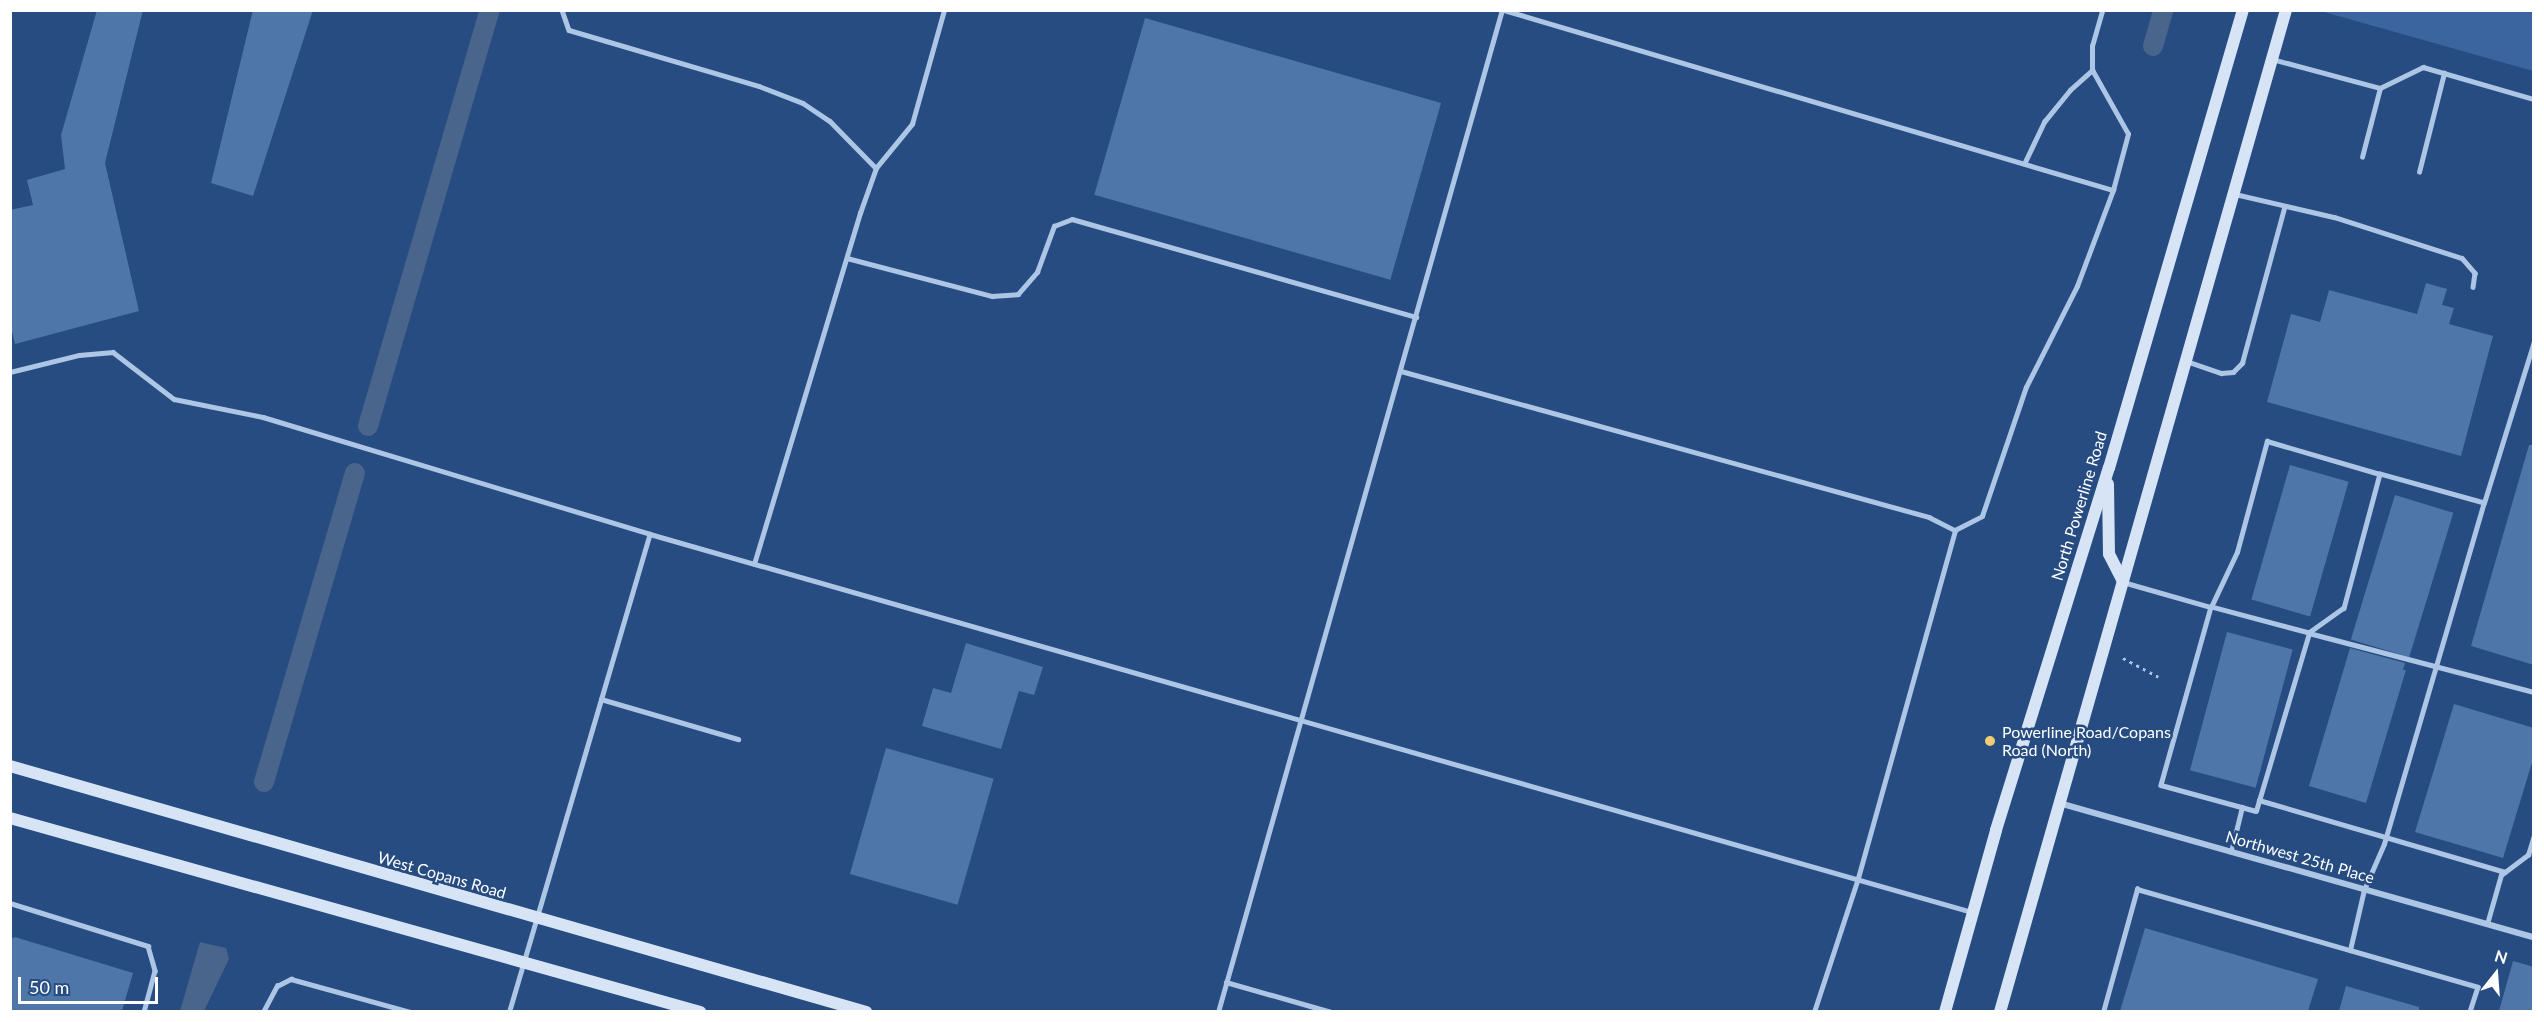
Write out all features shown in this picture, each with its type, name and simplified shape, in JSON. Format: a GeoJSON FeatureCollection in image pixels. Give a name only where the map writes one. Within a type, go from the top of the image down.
{"type":"FeatureCollection","features":[{"type":"Feature","properties":{"kind":"main road","name":"North Powerline Road"},"geometry":{"type":"LineString","coordinates":[[1945,1011],[1973,912],[2109,468],[2243,10]]}},
{"type":"Feature","properties":{"kind":"main road"},"geometry":{"type":"LineString","coordinates":[[2001,1011],[2286,10]]}},
{"type":"Feature","properties":{"kind":"main road"},"geometry":{"type":"LineString","coordinates":[[2109,468],[2108,544],[2123,582]]}},
{"type":"Feature","properties":{"kind":"main road","name":"West Copans Road"},"geometry":{"type":"LineString","coordinates":[[10,766],[537,920],[866,1011]]}},
{"type":"Feature","properties":{"kind":"main road"},"geometry":{"type":"LineString","coordinates":[[10,818],[700,1011]]}},
{"type":"Feature","properties":{"kind":"street","name":"Northwest 25th Place"},"geometry":{"type":"LineString","coordinates":[[2060,803],[2534,938]]}},
{"type":"Feature","properties":{"kind":"lane"},"geometry":{"type":"LineString","coordinates":[[562,10],[569,30],[759,86],[803,104],[830,121],[876,168]]}},
{"type":"Feature","properties":{"kind":"lane"},"geometry":{"type":"LineString","coordinates":[[754,564],[876,168],[912,124],[944,10]]}},
{"type":"Feature","properties":{"kind":"lane"},"geometry":{"type":"LineString","coordinates":[[1218,1011],[1503,10],[2112,190]]}},
{"type":"Feature","properties":{"kind":"lane"},"geometry":{"type":"LineString","coordinates":[[1814,1011],[1858,878],[1955,530],[1982,516],[2026,387],[2077,286],[2112,190],[2128,135],[2092,70],[2092,46],[2102,10]]}},
{"type":"Feature","properties":{"kind":"lane"},"geometry":{"type":"LineString","coordinates":[[2272,59],[2380,88],[2423,67],[2534,99]]}},
{"type":"Feature","properties":{"kind":"lane"},"geometry":{"type":"LineString","coordinates":[[2024,164],[2044,122],[2070,90],[2092,70]]}},
{"type":"Feature","properties":{"kind":"lane"},"geometry":{"type":"LineString","coordinates":[[2419,172],[2445,73]]}},
{"type":"Feature","properties":{"kind":"lane"},"geometry":{"type":"LineString","coordinates":[[2362,157],[2380,88]]}},
{"type":"Feature","properties":{"kind":"lane"},"geometry":{"type":"LineString","coordinates":[[2234,194],[2284,208],[2334,217],[2462,258],[2475,273],[2473,286]]}},
{"type":"Feature","properties":{"kind":"lane"},"geometry":{"type":"LineString","coordinates":[[2186,361],[2221,373],[2233,372],[2242,363],[2284,208]]}},
{"type":"Feature","properties":{"kind":"lane"},"geometry":{"type":"LineString","coordinates":[[847,258],[992,296],[1018,294],[1037,272],[1054,226],[1072,219],[1416,317]]}},
{"type":"Feature","properties":{"kind":"lane"},"geometry":{"type":"LineString","coordinates":[[2350,950],[2364,890],[2385,838],[2534,341]]}},
{"type":"Feature","properties":{"kind":"lane"},"geometry":{"type":"LineString","coordinates":[[10,372],[79,355],[113,352],[174,399],[263,417],[650,534],[1973,912]]}},
{"type":"Feature","properties":{"kind":"lane"},"geometry":{"type":"LineString","coordinates":[[1401,371],[1929,517],[1955,530]]}},
{"type":"Feature","properties":{"kind":"lane"},"geometry":{"type":"LineString","coordinates":[[2380,474],[2344,608],[2309,633],[2256,811],[2161,785],[2211,608],[2237,552],[2267,441],[2484,503]]}},
{"type":"Feature","properties":{"kind":"lane"},"geometry":{"type":"LineString","coordinates":[[509,1011],[650,534]]}},
{"type":"Feature","properties":{"kind":"lane"},"geometry":{"type":"LineString","coordinates":[[2123,582],[2211,608],[2436,664],[2534,692]]}},
{"type":"Feature","properties":{"kind":"lane"},"geometry":{"type":"LineString","coordinates":[[601,699],[738,739]]}},
{"type":"Feature","properties":{"kind":"lane"},"geometry":{"type":"LineString","coordinates":[[2259,800],[2505,872]]}},
{"type":"Feature","properties":{"kind":"lane"},"geometry":{"type":"LineString","coordinates":[[2231,852],[2242,807]]}},
{"type":"Feature","properties":{"kind":"lane"},"geometry":{"type":"LineString","coordinates":[[2487,924],[2505,872],[2528,855],[2534,835]]}},
{"type":"Feature","properties":{"kind":"lane"},"geometry":{"type":"LineString","coordinates":[[2103,1011],[2137,889],[2478,987],[2470,1011]]}},
{"type":"Feature","properties":{"kind":"lane"},"geometry":{"type":"LineString","coordinates":[[10,903],[148,946],[155,970],[144,1011]]}},
{"type":"Feature","properties":{"kind":"lane"},"geometry":{"type":"LineString","coordinates":[[263,1011],[278,986],[291,979],[411,1011]]}},
{"type":"Feature","properties":{"kind":"lane"},"geometry":{"type":"LineString","coordinates":[[1226,982],[1332,1011]]}},
{"type":"Feature","properties":{"kind":"path"},"geometry":{"type":"LineString","coordinates":[[2123,658],[2158,677]]}},
{"type":"Feature","properties":{"kind":"shaded area"},"geometry":{"type":"Polygon","coordinates":[[[2324,10],[2534,11],[2533,71],[2324,12],[2324,10]]]}},
{"type":"Feature","properties":{"kind":"shaded area"},"geometry":{"type":"Polygon","coordinates":[[[200,942],[226,948],[229,959],[204,1011],[180,1011],[200,942]]]}},
{"type":"Feature","properties":{"kind":"building"},"geometry":{"type":"Polygon","coordinates":[[[97,10],[143,10],[105,163],[139,311],[15,344],[10,322],[10,210],[33,205],[27,180],[65,169],[61,135],[97,10]]]}},
{"type":"Feature","properties":{"kind":"building"},"geometry":{"type":"Polygon","coordinates":[[[253,10],[313,10],[253,196],[211,183],[253,10]]]}},
{"type":"Feature","properties":{"kind":"building"},"geometry":{"type":"Polygon","coordinates":[[[1145,18],[1441,103],[1390,280],[1094,195],[1145,18]]]}},
{"type":"Feature","properties":{"kind":"building"},"geometry":{"type":"Polygon","coordinates":[[[2426,283],[2447,289],[2442,305],[2454,308],[2449,324],[2493,336],[2461,456],[2267,402],[2291,314],[2320,322],[2329,290],[2417,314],[2426,283]]]}},
{"type":"Feature","properties":{"kind":"building"},"geometry":{"type":"Polygon","coordinates":[[[2529,445],[2534,445],[2534,665],[2471,646],[2529,445]]]}},
{"type":"Feature","properties":{"kind":"building"},"geometry":{"type":"Polygon","coordinates":[[[2290,465],[2349,482],[2310,616],[2251,600],[2290,465]]]}},
{"type":"Feature","properties":{"kind":"building"},"geometry":{"type":"Polygon","coordinates":[[[2395,495],[2453,513],[2409,657],[2351,639],[2395,495]]]}},
{"type":"Feature","properties":{"kind":"building"},"geometry":{"type":"Polygon","coordinates":[[[2227,632],[2293,650],[2256,788],[2190,770],[2227,632]]]}},
{"type":"Feature","properties":{"kind":"building"},"geometry":{"type":"Polygon","coordinates":[[[966,643],[1043,667],[1034,695],[1019,691],[1001,749],[922,726],[933,688],[951,693],[966,643]]]}},
{"type":"Feature","properties":{"kind":"building"},"geometry":{"type":"Polygon","coordinates":[[[2350,648],[2405,663],[2403,670],[2406,670],[2366,803],[2309,786],[2350,648]]]}},
{"type":"Feature","properties":{"kind":"building"},"geometry":{"type":"Polygon","coordinates":[[[2454,704],[2534,728],[2534,756],[2503,858],[2415,832],[2454,704]]]}},
{"type":"Feature","properties":{"kind":"building"},"geometry":{"type":"Polygon","coordinates":[[[886,748],[994,779],[958,905],[850,874],[886,748]]]}},
{"type":"Feature","properties":{"kind":"building"},"geometry":{"type":"Polygon","coordinates":[[[2145,928],[2318,979],[2308,1011],[2120,1011],[2145,928]]]}},
{"type":"Feature","properties":{"kind":"building"},"geometry":{"type":"Polygon","coordinates":[[[15,937],[133,973],[122,1011],[10,1011],[10,939],[15,937]]]}},
{"type":"Feature","properties":{"kind":"building"},"geometry":{"type":"Polygon","coordinates":[[[2513,961],[2534,967],[2534,1011],[2499,1011],[2513,961]]]}},
{"type":"Feature","properties":{"kind":"building"},"geometry":{"type":"Polygon","coordinates":[[[2346,986],[2419,1007],[2419,1011],[2339,1011],[2346,986]]]}},
{"type":"Feature","properties":{"kind":"waterway"},"geometry":{"type":"LineString","coordinates":[[368,426],[490,10]]}},
{"type":"Feature","properties":{"kind":"waterway"},"geometry":{"type":"LineString","coordinates":[[2153,46],[2163,10]]}},
{"type":"Feature","properties":{"kind":"waterway"},"geometry":{"type":"LineString","coordinates":[[264,782],[355,473]]}},
{"type":"Feature","properties":{"kind":"place","name":"Powerline Road/Copans Road (North)"},"geometry":{"type":"Point","coordinates":[1990,741]}}]}
